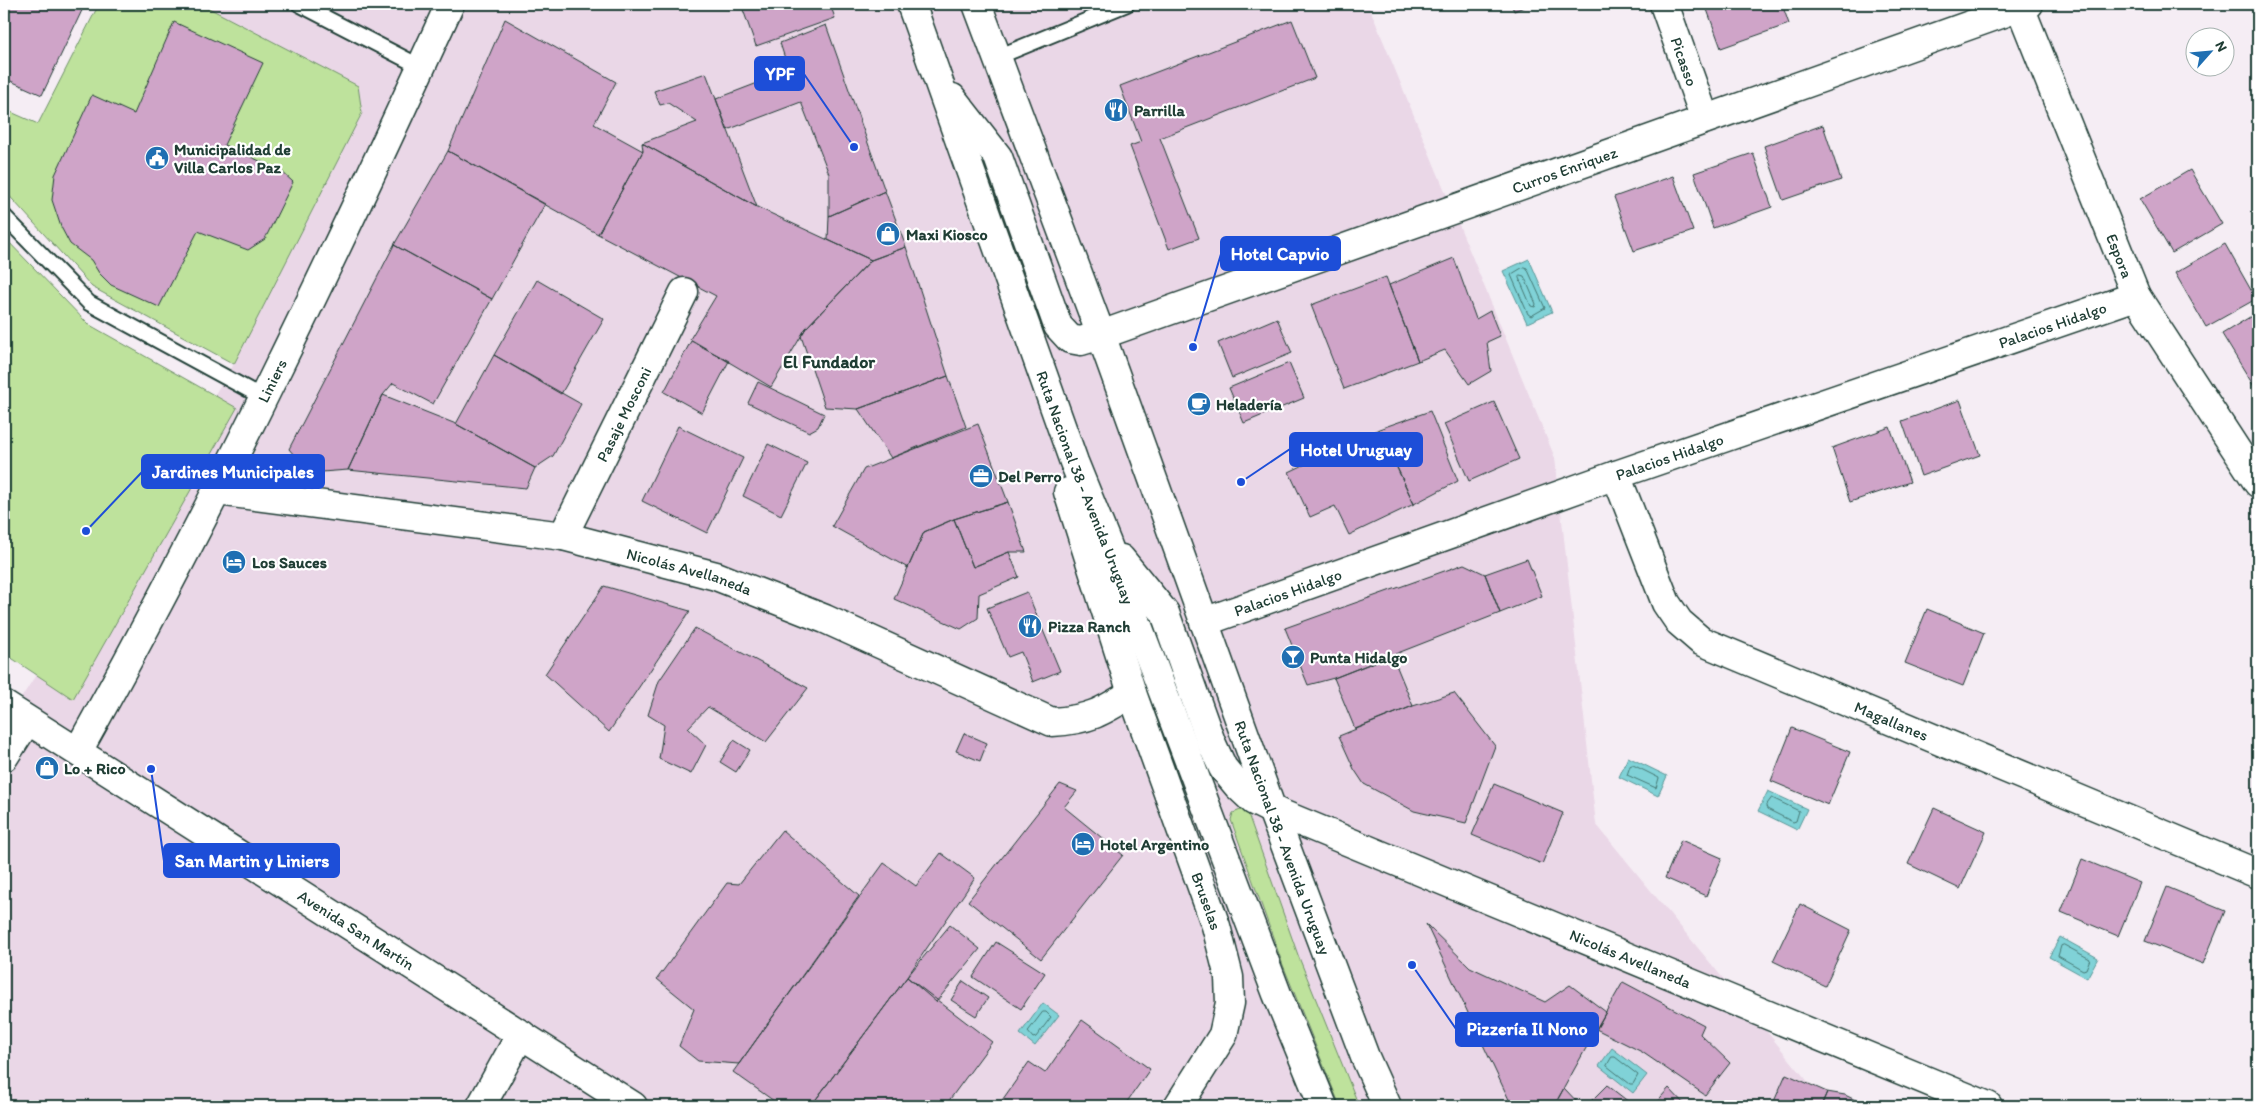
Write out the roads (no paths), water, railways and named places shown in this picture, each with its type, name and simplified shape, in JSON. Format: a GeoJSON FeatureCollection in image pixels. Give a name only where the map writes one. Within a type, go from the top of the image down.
{"type":"FeatureCollection","features":[{"type":"Feature","properties":{"kind":"street","name":"Liniers"},"geometry":{"type":"LineString","coordinates":[[78,751],[217,491],[264,398],[450,4]]}},
{"type":"Feature","properties":{"kind":"street","name":"Ruta Nacional 38 - Avenida Uruguay"},"geometry":{"type":"LineString","coordinates":[[910,4],[1074,462],[1106,541],[1273,985],[1323,1106]]}},
{"type":"Feature","properties":{"kind":"street","name":"Ruta Nacional 38 - Avenida Uruguay"},"geometry":{"type":"LineString","coordinates":[[977,4],[995,58],[1101,335],[1272,810],[1365,1057],[1387,1106]]}},
{"type":"Feature","properties":{"kind":"street","name":"Picasso"},"geometry":{"type":"LineString","coordinates":[[1664,4],[1705,119]]}},
{"type":"Feature","properties":{"kind":"street","name":"Curros Enriquez"},"geometry":{"type":"LineString","coordinates":[[938,79],[998,157],[1058,326],[1070,339],[1081,341],[2025,5]]}},
{"type":"Feature","properties":{"kind":"street","name":"Espora"},"geometry":{"type":"LineString","coordinates":[[2025,5],[2136,296],[2258,483]]}},
{"type":"Feature","properties":{"kind":"street","name":"Pasaje Mosconi"},"geometry":{"type":"LineString","coordinates":[[563,536],[684,292]]}},
{"type":"Feature","properties":{"kind":"street","name":"Palacios Hidalgo"},"geometry":{"type":"LineString","coordinates":[[1204,622],[1616,475],[2136,296]]}},
{"type":"Feature","properties":{"kind":"street","name":"Bruselas"},"geometry":{"type":"LineString","coordinates":[[1074,462],[1067,488],[1132,693],[1216,926],[1229,977],[1230,1003],[1223,1035],[1178,1106]]}},
{"type":"Feature","properties":{"kind":"street","name":"Magallanes"},"geometry":{"type":"LineString","coordinates":[[1616,475],[1666,603],[1679,622],[1701,641],[2258,874]]}},
{"type":"Feature","properties":{"kind":"street","name":"Nicolás Avellaneda"},"geometry":{"type":"LineString","coordinates":[[217,491],[563,536],[716,576],[825,618],[1052,722],[1077,720],[1101,712],[1132,693]]}},
{"type":"Feature","properties":{"kind":"street","name":"Nicolás Avellaneda"},"geometry":{"type":"LineString","coordinates":[[1106,541],[1165,613],[1211,742],[1223,768],[1254,801],[1988,1106]]}},
{"type":"Feature","properties":{"kind":"street","name":"Avenida San Martín"},"geometry":{"type":"LineString","coordinates":[[4,705],[633,1106]]}},
{"type":"Feature","properties":{"kind":"street"},"geometry":{"type":"LineString","coordinates":[[4,757],[27,720]]}},
{"type":"Feature","properties":{"kind":"street"},"geometry":{"type":"LineString","coordinates":[[481,1106],[521,1034]]}},
{"type":"Feature","properties":{"kind":"lane"},"geometry":{"type":"LineString","coordinates":[[300,4],[421,67]]}},
{"type":"Feature","properties":{"kind":"lane"},"geometry":{"type":"LineString","coordinates":[[995,58],[1127,4]]}},
{"type":"Feature","properties":{"kind":"lane"},"geometry":{"type":"LineString","coordinates":[[4,216],[89,304],[264,398]]}},
{"type":"Feature","properties":{"kind":"water"},"geometry":{"type":"Polygon","coordinates":[[[1529,259],[1552,312],[1527,323],[1503,271],[1529,259]]]}},
{"type":"Feature","properties":{"kind":"water"},"geometry":{"type":"Polygon","coordinates":[[[1628,757],[1667,776],[1658,796],[1619,777],[1628,757]]]}},
{"type":"Feature","properties":{"kind":"water"},"geometry":{"type":"Polygon","coordinates":[[[1768,791],[1807,809],[1797,830],[1758,811],[1768,791]]]}},
{"type":"Feature","properties":{"kind":"water"},"geometry":{"type":"Polygon","coordinates":[[[2060,937],[2098,958],[2087,978],[2049,957],[2060,937]]]}},
{"type":"Feature","properties":{"kind":"water"},"geometry":{"type":"Polygon","coordinates":[[[1043,1003],[1059,1015],[1035,1046],[1020,1034],[1043,1003]]]}},
{"type":"Feature","properties":{"kind":"water"},"geometry":{"type":"Polygon","coordinates":[[[1612,1048],[1647,1075],[1633,1093],[1599,1066],[1612,1048]]]}},
{"type":"Feature","properties":{"kind":"place","name":"Parrilla"},"geometry":{"type":"Point","coordinates":[1116,110]}},
{"type":"Feature","properties":{"kind":"place","name":"YPF"},"geometry":{"type":"Point","coordinates":[854,147]}},
{"type":"Feature","properties":{"kind":"place","name":"Municipalidad de Villa Carlos Paz"},"geometry":{"type":"Point","coordinates":[157,158]}},
{"type":"Feature","properties":{"kind":"place","name":"Maxi Kiosco"},"geometry":{"type":"Point","coordinates":[888,234]}},
{"type":"Feature","properties":{"kind":"place","name":"Hotel Capvio"},"geometry":{"type":"Point","coordinates":[1193,347]}},
{"type":"Feature","properties":{"kind":"place","name":"Heladería"},"geometry":{"type":"Point","coordinates":[1199,404]}},
{"type":"Feature","properties":{"kind":"place","name":"Del Perro"},"geometry":{"type":"Point","coordinates":[981,476]}},
{"type":"Feature","properties":{"kind":"place","name":"Hotel Uruguay"},"geometry":{"type":"Point","coordinates":[1241,482]}},
{"type":"Feature","properties":{"kind":"place","name":"Jardines Municipales"},"geometry":{"type":"Point","coordinates":[86,531]}},
{"type":"Feature","properties":{"kind":"place","name":"Los Sauces"},"geometry":{"type":"Point","coordinates":[234,562]}},
{"type":"Feature","properties":{"kind":"place","name":"Pizza Ranch"},"geometry":{"type":"Point","coordinates":[1030,626]}},
{"type":"Feature","properties":{"kind":"place","name":"Punta Hidalgo"},"geometry":{"type":"Point","coordinates":[1293,657]}},
{"type":"Feature","properties":{"kind":"place","name":"Lo + Rico"},"geometry":{"type":"Point","coordinates":[47,768]}},
{"type":"Feature","properties":{"kind":"place","name":"San Martin y Liniers"},"geometry":{"type":"Point","coordinates":[151,769]}},
{"type":"Feature","properties":{"kind":"place","name":"Hotel Argentino"},"geometry":{"type":"Point","coordinates":[1083,844]}},
{"type":"Feature","properties":{"kind":"place","name":"Pizzería Il Nono"},"geometry":{"type":"Point","coordinates":[1412,965]}},
{"type":"Feature","properties":{"kind":"district","name":"El Fundador"},"geometry":{"type":"Point","coordinates":[829,362]}}]}
